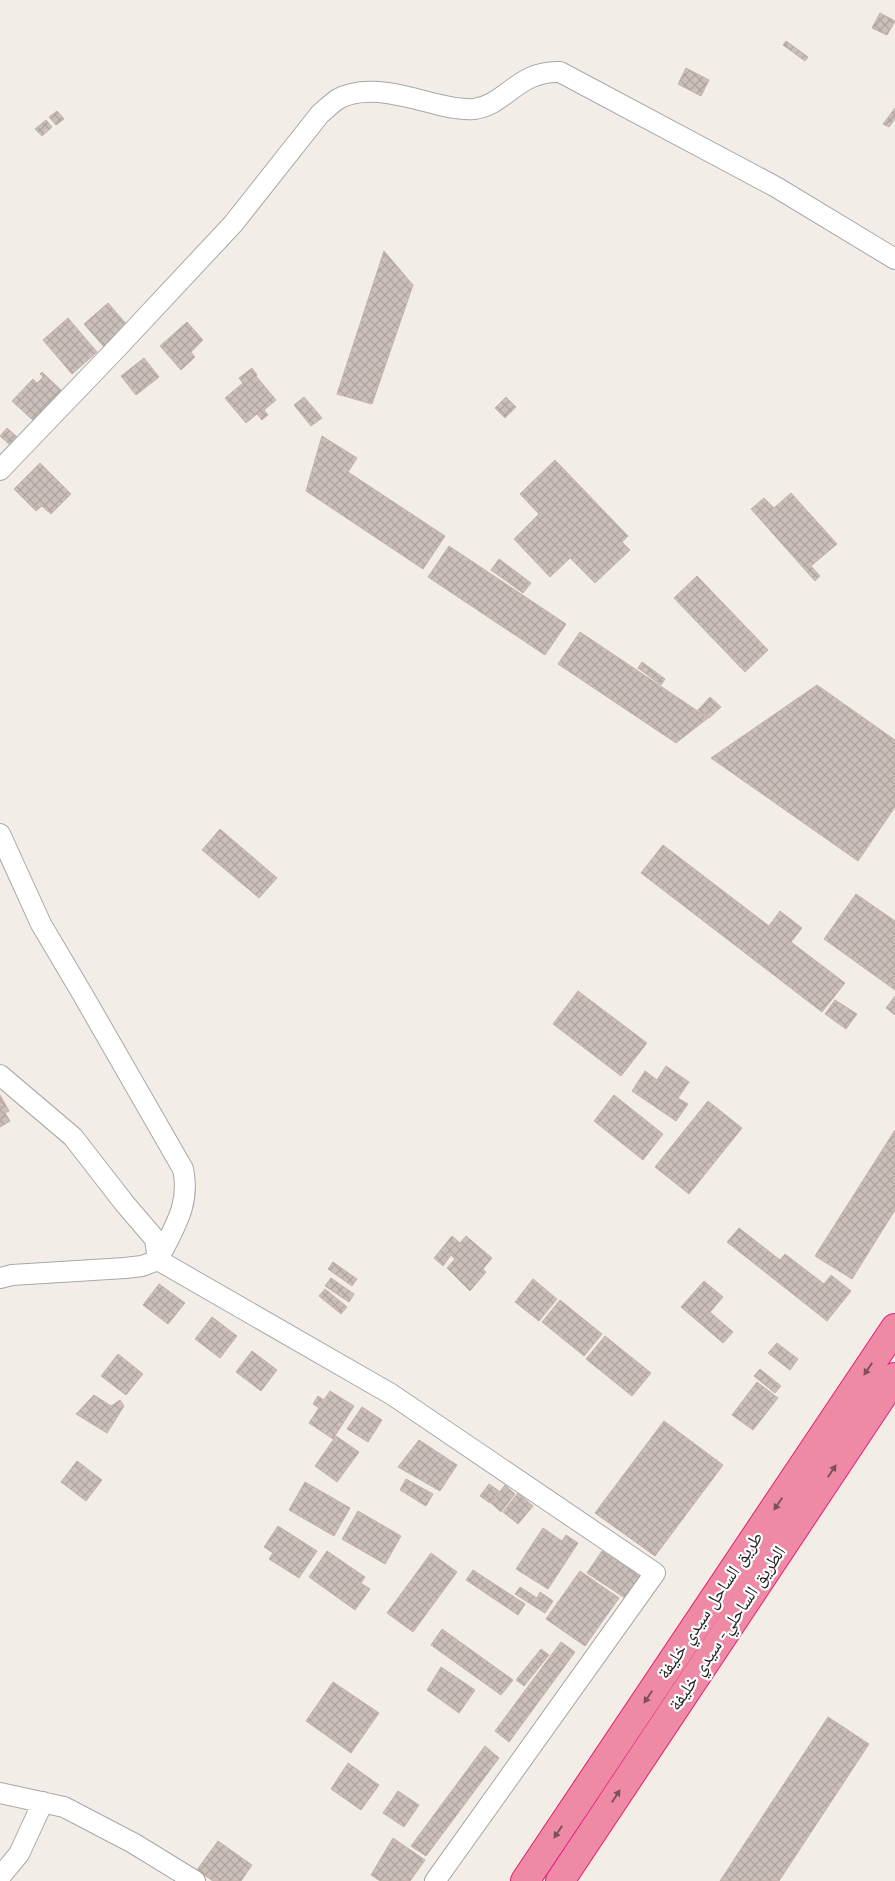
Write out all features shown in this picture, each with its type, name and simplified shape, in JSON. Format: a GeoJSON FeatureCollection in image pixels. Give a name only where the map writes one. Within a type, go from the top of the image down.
{"type":"FeatureCollection","features":[{"type":"Feature","properties":{"kind":"highway","name":"طريق الساحل سيدي خليفة"},"geometry":{"type":"LineString","coordinates":[[525,1881],[895,1328]]}},
{"type":"Feature","properties":{"kind":"highway","name":"الطريق الساحلي- سيدي خليفة"},"geometry":{"type":"LineString","coordinates":[[560,1881],[895,1377]]}},
{"type":"Feature","properties":{"kind":"street"},"geometry":{"type":"LineString","coordinates":[[0,470],[233,224],[320,114],[337,100],[353,93],[369,92],[396,95],[456,109],[475,109],[487,105],[531,76],[547,72],[560,72],[776,187],[895,259]]}},
{"type":"Feature","properties":{"kind":"street"},"geometry":{"type":"LineString","coordinates":[[0,834],[41,924],[84,995],[183,1169],[186,1183],[182,1210],[158,1260],[142,1266],[125,1268],[12,1275],[0,1278]]}},
{"type":"Feature","properties":{"kind":"street"},"geometry":{"type":"LineString","coordinates":[[0,1075],[73,1137],[155,1239],[158,1260]]}},
{"type":"Feature","properties":{"kind":"street"},"geometry":{"type":"LineString","coordinates":[[158,1260],[391,1394],[655,1573],[435,1881]]}},
{"type":"Feature","properties":{"kind":"street"},"geometry":{"type":"LineString","coordinates":[[0,1792],[64,1807],[133,1843],[195,1881]]}},
{"type":"Feature","properties":{"kind":"street"},"geometry":{"type":"LineString","coordinates":[[0,1877],[19,1854],[44,1802]]}},
{"type":"Feature","properties":{"kind":"building"},"geometry":{"type":"Polygon","coordinates":[[[880,13],[895,21],[887,35],[872,28],[880,13]]]}},
{"type":"Feature","properties":{"kind":"building"},"geometry":{"type":"Polygon","coordinates":[[[786,41],[808,57],[805,61],[783,45],[786,41]]]}},
{"type":"Feature","properties":{"kind":"building"},"geometry":{"type":"Polygon","coordinates":[[[686,68],[709,80],[701,96],[678,84],[686,68]]]}},
{"type":"Feature","properties":{"kind":"building"},"geometry":{"type":"Polygon","coordinates":[[[895,108],[895,119],[889,127],[883,124],[895,108]]]}},
{"type":"Feature","properties":{"kind":"building"},"geometry":{"type":"Polygon","coordinates":[[[57,111],[64,119],[56,125],[49,117],[57,111]]]}},
{"type":"Feature","properties":{"kind":"building"},"geometry":{"type":"Polygon","coordinates":[[[46,120],[52,127],[42,136],[35,129],[46,120]]]}},
{"type":"Feature","properties":{"kind":"building"},"geometry":{"type":"Polygon","coordinates":[[[384,251],[413,285],[372,404],[337,394],[384,251]]]}},
{"type":"Feature","properties":{"kind":"building"},"geometry":{"type":"Polygon","coordinates":[[[108,303],[129,327],[105,348],[84,324],[108,303]]]}},
{"type":"Feature","properties":{"kind":"building"},"geometry":{"type":"Polygon","coordinates":[[[68,318],[97,352],[72,374],[43,340],[68,318]]]}},
{"type":"Feature","properties":{"kind":"building"},"geometry":{"type":"Polygon","coordinates":[[[187,322],[203,340],[191,352],[195,357],[181,370],[160,346],[187,322]]]}},
{"type":"Feature","properties":{"kind":"building"},"geometry":{"type":"Polygon","coordinates":[[[144,358],[159,377],[136,395],[121,376],[144,358]]]}},
{"type":"Feature","properties":{"kind":"building"},"geometry":{"type":"Polygon","coordinates":[[[252,368],[256,376],[276,400],[264,410],[268,415],[262,420],[257,414],[246,423],[225,398],[243,383],[239,378],[252,368]]]}},
{"type":"Feature","properties":{"kind":"building"},"geometry":{"type":"Polygon","coordinates":[[[42,372],[65,394],[37,424],[12,401],[33,379],[37,383],[43,377],[40,374],[42,372]]]}},
{"type":"Feature","properties":{"kind":"building"},"geometry":{"type":"Polygon","coordinates":[[[304,397],[322,418],[311,426],[294,405],[304,397]]]}},
{"type":"Feature","properties":{"kind":"building"},"geometry":{"type":"Polygon","coordinates":[[[506,397],[516,407],[505,418],[495,408],[506,397]]]}},
{"type":"Feature","properties":{"kind":"building"},"geometry":{"type":"Polygon","coordinates":[[[7,428],[18,438],[10,445],[0,436],[7,428]]]}},
{"type":"Feature","properties":{"kind":"building"},"geometry":{"type":"Polygon","coordinates":[[[322,436],[357,458],[348,472],[445,536],[423,569],[306,491],[322,436]]]}},
{"type":"Feature","properties":{"kind":"building"},"geometry":{"type":"Polygon","coordinates":[[[555,460],[628,536],[622,542],[630,550],[595,583],[570,558],[550,577],[514,539],[539,514],[520,494],[555,460]]]}},
{"type":"Feature","properties":{"kind":"building"},"geometry":{"type":"Polygon","coordinates":[[[40,463],[71,494],[51,514],[42,506],[36,511],[14,489],[40,463]]]}},
{"type":"Feature","properties":{"kind":"building"},"geometry":{"type":"Polygon","coordinates":[[[791,493],[837,544],[811,566],[820,576],[815,581],[751,509],[764,498],[774,508],[791,493]]]}},
{"type":"Feature","properties":{"kind":"building"},"geometry":{"type":"Polygon","coordinates":[[[449,546],[566,624],[545,655],[428,577],[449,546]]]}},
{"type":"Feature","properties":{"kind":"building"},"geometry":{"type":"Polygon","coordinates":[[[499,559],[531,583],[523,593],[491,570],[499,559]]]}},
{"type":"Feature","properties":{"kind":"building"},"geometry":{"type":"Polygon","coordinates":[[[697,576],[768,650],[745,672],[674,598],[697,576]]]}},
{"type":"Feature","properties":{"kind":"building"},"geometry":{"type":"Polygon","coordinates":[[[580,632],[708,718],[676,743],[558,664],[580,632]]]}},
{"type":"Feature","properties":{"kind":"building"},"geometry":{"type":"Polygon","coordinates":[[[642,662],[665,679],[661,685],[638,668],[642,662]]]}},
{"type":"Feature","properties":{"kind":"building"},"geometry":{"type":"Polygon","coordinates":[[[817,685],[895,740],[895,807],[858,861],[711,758],[817,685]]]}},
{"type":"Feature","properties":{"kind":"building"},"geometry":{"type":"Polygon","coordinates":[[[710,697],[721,707],[709,718],[698,710],[710,697]]]}},
{"type":"Feature","properties":{"kind":"building"},"geometry":{"type":"Polygon","coordinates":[[[220,829],[277,878],[259,898],[202,850],[220,829]]]}},
{"type":"Feature","properties":{"kind":"building"},"geometry":{"type":"Polygon","coordinates":[[[663,845],[769,926],[780,911],[802,928],[791,942],[845,983],[822,1012],[641,873],[663,845]]]}},
{"type":"Feature","properties":{"kind":"building"},"geometry":{"type":"Polygon","coordinates":[[[856,894],[895,921],[895,990],[824,939],[856,894]]]}},
{"type":"Feature","properties":{"kind":"building"},"geometry":{"type":"Polygon","coordinates":[[[578,991],[647,1043],[621,1076],[553,1024],[578,991]]]}},
{"type":"Feature","properties":{"kind":"building"},"geometry":{"type":"Polygon","coordinates":[[[895,996],[895,1015],[886,1008],[895,996]]]}},
{"type":"Feature","properties":{"kind":"building"},"geometry":{"type":"Polygon","coordinates":[[[835,1000],[857,1014],[846,1029],[825,1014],[835,1000]]]}},
{"type":"Feature","properties":{"kind":"building"},"geometry":{"type":"Polygon","coordinates":[[[666,1066],[689,1082],[678,1098],[688,1104],[676,1121],[632,1091],[645,1071],[657,1080],[666,1066]]]}},
{"type":"Feature","properties":{"kind":"building"},"geometry":{"type":"Polygon","coordinates":[[[0,1095],[9,1111],[5,1113],[10,1121],[0,1127],[0,1095]]]}},
{"type":"Feature","properties":{"kind":"building"},"geometry":{"type":"Polygon","coordinates":[[[614,1095],[663,1134],[643,1160],[594,1121],[614,1095]]]}},
{"type":"Feature","properties":{"kind":"building"},"geometry":{"type":"Polygon","coordinates":[[[708,1101],[742,1128],[689,1194],[655,1167],[708,1101]]]}},
{"type":"Feature","properties":{"kind":"building"},"geometry":{"type":"Polygon","coordinates":[[[895,1130],[895,1210],[852,1279],[815,1256],[895,1130]]]}},
{"type":"Feature","properties":{"kind":"building"},"geometry":{"type":"Polygon","coordinates":[[[739,1228],[780,1260],[785,1254],[824,1284],[831,1275],[851,1291],[827,1321],[727,1242],[739,1228]]]}},
{"type":"Feature","properties":{"kind":"building"},"geometry":{"type":"Polygon","coordinates":[[[452,1236],[460,1243],[466,1236],[492,1258],[483,1269],[486,1272],[470,1291],[447,1268],[455,1259],[451,1255],[443,1266],[434,1258],[452,1236]]]}},
{"type":"Feature","properties":{"kind":"building"},"geometry":{"type":"Polygon","coordinates":[[[333,1262],[357,1279],[352,1286],[328,1269],[333,1262]]]}},
{"type":"Feature","properties":{"kind":"building"},"geometry":{"type":"Polygon","coordinates":[[[331,1278],[354,1294],[349,1302],[325,1286],[331,1278]]]}},
{"type":"Feature","properties":{"kind":"building"},"geometry":{"type":"Polygon","coordinates":[[[533,1279],[557,1299],[539,1321],[515,1302],[533,1279]]]}},
{"type":"Feature","properties":{"kind":"building"},"geometry":{"type":"Polygon","coordinates":[[[704,1281],[723,1297],[710,1312],[733,1332],[723,1343],[681,1307],[704,1281]]]}},
{"type":"Feature","properties":{"kind":"building"},"geometry":{"type":"Polygon","coordinates":[[[159,1284],[185,1303],[168,1324],[143,1305],[159,1284]]]}},
{"type":"Feature","properties":{"kind":"building"},"geometry":{"type":"Polygon","coordinates":[[[325,1289],[347,1307],[341,1314],[319,1296],[325,1289]]]}},
{"type":"Feature","properties":{"kind":"building"},"geometry":{"type":"Polygon","coordinates":[[[560,1300],[602,1334],[584,1356],[542,1322],[560,1300]]]}},
{"type":"Feature","properties":{"kind":"building"},"geometry":{"type":"Polygon","coordinates":[[[212,1317],[237,1336],[220,1358],[195,1339],[212,1317]]]}},
{"type":"Feature","properties":{"kind":"building"},"geometry":{"type":"Polygon","coordinates":[[[605,1336],[651,1373],[632,1396],[586,1359],[605,1336]]]}},
{"type":"Feature","properties":{"kind":"building"},"geometry":{"type":"Polygon","coordinates":[[[777,1343],[798,1359],[790,1370],[768,1353],[777,1343]]]}},
{"type":"Feature","properties":{"kind":"building"},"geometry":{"type":"Polygon","coordinates":[[[252,1351],[277,1370],[261,1391],[236,1372],[252,1351]]]}},
{"type":"Feature","properties":{"kind":"building"},"geometry":{"type":"Polygon","coordinates":[[[118,1354],[143,1374],[126,1395],[101,1376],[118,1354]]]}},
{"type":"Feature","properties":{"kind":"building"},"geometry":{"type":"Polygon","coordinates":[[[760,1369],[781,1386],[775,1393],[754,1376],[760,1369]]]}},
{"type":"Feature","properties":{"kind":"building"},"geometry":{"type":"Polygon","coordinates":[[[757,1382],[778,1398],[753,1430],[732,1415],[757,1382]]]}},
{"type":"Feature","properties":{"kind":"building"},"geometry":{"type":"Polygon","coordinates":[[[330,1391],[354,1406],[333,1439],[309,1423],[319,1408],[313,1404],[318,1396],[324,1400],[330,1391]]]}},
{"type":"Feature","properties":{"kind":"building"},"geometry":{"type":"Polygon","coordinates":[[[94,1395],[111,1406],[120,1400],[124,1406],[107,1433],[76,1414],[94,1395]]]}},
{"type":"Feature","properties":{"kind":"building"},"geometry":{"type":"Polygon","coordinates":[[[362,1407],[382,1420],[368,1442],[347,1429],[362,1407]]]}},
{"type":"Feature","properties":{"kind":"building"},"geometry":{"type":"Polygon","coordinates":[[[664,1421],[723,1465],[655,1556],[595,1513],[664,1421]]]}},
{"type":"Feature","properties":{"kind":"building"},"geometry":{"type":"Polygon","coordinates":[[[336,1436],[359,1452],[337,1482],[315,1466],[336,1436]]]}},
{"type":"Feature","properties":{"kind":"building"},"geometry":{"type":"Polygon","coordinates":[[[419,1440],[457,1465],[440,1491],[398,1467],[419,1440]]]}},
{"type":"Feature","properties":{"kind":"building"},"geometry":{"type":"Polygon","coordinates":[[[77,1461],[102,1480],[86,1501],[61,1482],[77,1461]]]}},
{"type":"Feature","properties":{"kind":"building"},"geometry":{"type":"Polygon","coordinates":[[[406,1479],[433,1494],[426,1506],[400,1490],[406,1479]]]}},
{"type":"Feature","properties":{"kind":"building"},"geometry":{"type":"Polygon","coordinates":[[[305,1482],[350,1508],[334,1536],[289,1510],[305,1482]]]}},
{"type":"Feature","properties":{"kind":"building"},"geometry":{"type":"Polygon","coordinates":[[[489,1484],[499,1491],[490,1503],[480,1496],[489,1484]]]}},
{"type":"Feature","properties":{"kind":"building"},"geometry":{"type":"Polygon","coordinates":[[[505,1485],[515,1494],[501,1512],[491,1503],[505,1485]]]}},
{"type":"Feature","properties":{"kind":"building"},"geometry":{"type":"Polygon","coordinates":[[[518,1493],[533,1506],[518,1524],[503,1512],[518,1493]]]}},
{"type":"Feature","properties":{"kind":"building"},"geometry":{"type":"Polygon","coordinates":[[[358,1511],[401,1536],[385,1564],[342,1539],[358,1511]]]}},
{"type":"Feature","properties":{"kind":"building"},"geometry":{"type":"Polygon","coordinates":[[[278,1526],[317,1551],[299,1578],[269,1559],[273,1553],[264,1547],[278,1526]]]}},
{"type":"Feature","properties":{"kind":"building"},"geometry":{"type":"Polygon","coordinates":[[[543,1528],[562,1541],[566,1535],[578,1543],[548,1589],[516,1569],[543,1528]]]}},
{"type":"Feature","properties":{"kind":"building"},"geometry":{"type":"Polygon","coordinates":[[[327,1551],[365,1577],[361,1583],[370,1589],[355,1610],[309,1577],[327,1551]]]}},
{"type":"Feature","properties":{"kind":"building"},"geometry":{"type":"Polygon","coordinates":[[[602,1551],[640,1575],[625,1598],[587,1573],[602,1551]]]}},
{"type":"Feature","properties":{"kind":"building"},"geometry":{"type":"Polygon","coordinates":[[[431,1553],[457,1572],[413,1632],[387,1613],[431,1553]]]}},
{"type":"Feature","properties":{"kind":"building"},"geometry":{"type":"Polygon","coordinates":[[[473,1570],[525,1604],[518,1615],[466,1580],[473,1570]]]}},
{"type":"Feature","properties":{"kind":"building"},"geometry":{"type":"Polygon","coordinates":[[[580,1571],[619,1598],[585,1646],[546,1619],[580,1571]]]}},
{"type":"Feature","properties":{"kind":"building"},"geometry":{"type":"Polygon","coordinates":[[[520,1587],[537,1598],[540,1592],[553,1601],[545,1613],[515,1594],[520,1587]]]}},
{"type":"Feature","properties":{"kind":"building"},"geometry":{"type":"Polygon","coordinates":[[[442,1629],[513,1680],[501,1695],[431,1645],[442,1629]]]}},
{"type":"Feature","properties":{"kind":"building"},"geometry":{"type":"Polygon","coordinates":[[[561,1642],[575,1652],[509,1742],[495,1731],[561,1642]]]}},
{"type":"Feature","properties":{"kind":"building"},"geometry":{"type":"Polygon","coordinates":[[[541,1649],[549,1655],[524,1686],[516,1680],[541,1649]]]}},
{"type":"Feature","properties":{"kind":"building"},"geometry":{"type":"Polygon","coordinates":[[[441,1667],[475,1690],[459,1713],[427,1690],[441,1667]]]}},
{"type":"Feature","properties":{"kind":"building"},"geometry":{"type":"Polygon","coordinates":[[[333,1682],[379,1713],[351,1753],[306,1721],[333,1682]]]}},
{"type":"Feature","properties":{"kind":"building"},"geometry":{"type":"Polygon","coordinates":[[[828,1717],[869,1744],[779,1881],[720,1881],[828,1717]]]}},
{"type":"Feature","properties":{"kind":"building"},"geometry":{"type":"Polygon","coordinates":[[[485,1746],[499,1758],[426,1856],[411,1846],[485,1746]]]}},
{"type":"Feature","properties":{"kind":"building"},"geometry":{"type":"Polygon","coordinates":[[[348,1763],[379,1785],[361,1810],[331,1789],[348,1763]]]}},
{"type":"Feature","properties":{"kind":"building"},"geometry":{"type":"Polygon","coordinates":[[[398,1791],[419,1805],[404,1827],[383,1813],[398,1791]]]}},
{"type":"Feature","properties":{"kind":"building"},"geometry":{"type":"Polygon","coordinates":[[[393,1838],[425,1860],[410,1881],[380,1881],[371,1875],[393,1838]]]}},
{"type":"Feature","properties":{"kind":"building"},"geometry":{"type":"Polygon","coordinates":[[[218,1841],[252,1865],[241,1881],[213,1881],[197,1870],[218,1841]]]}}]}
